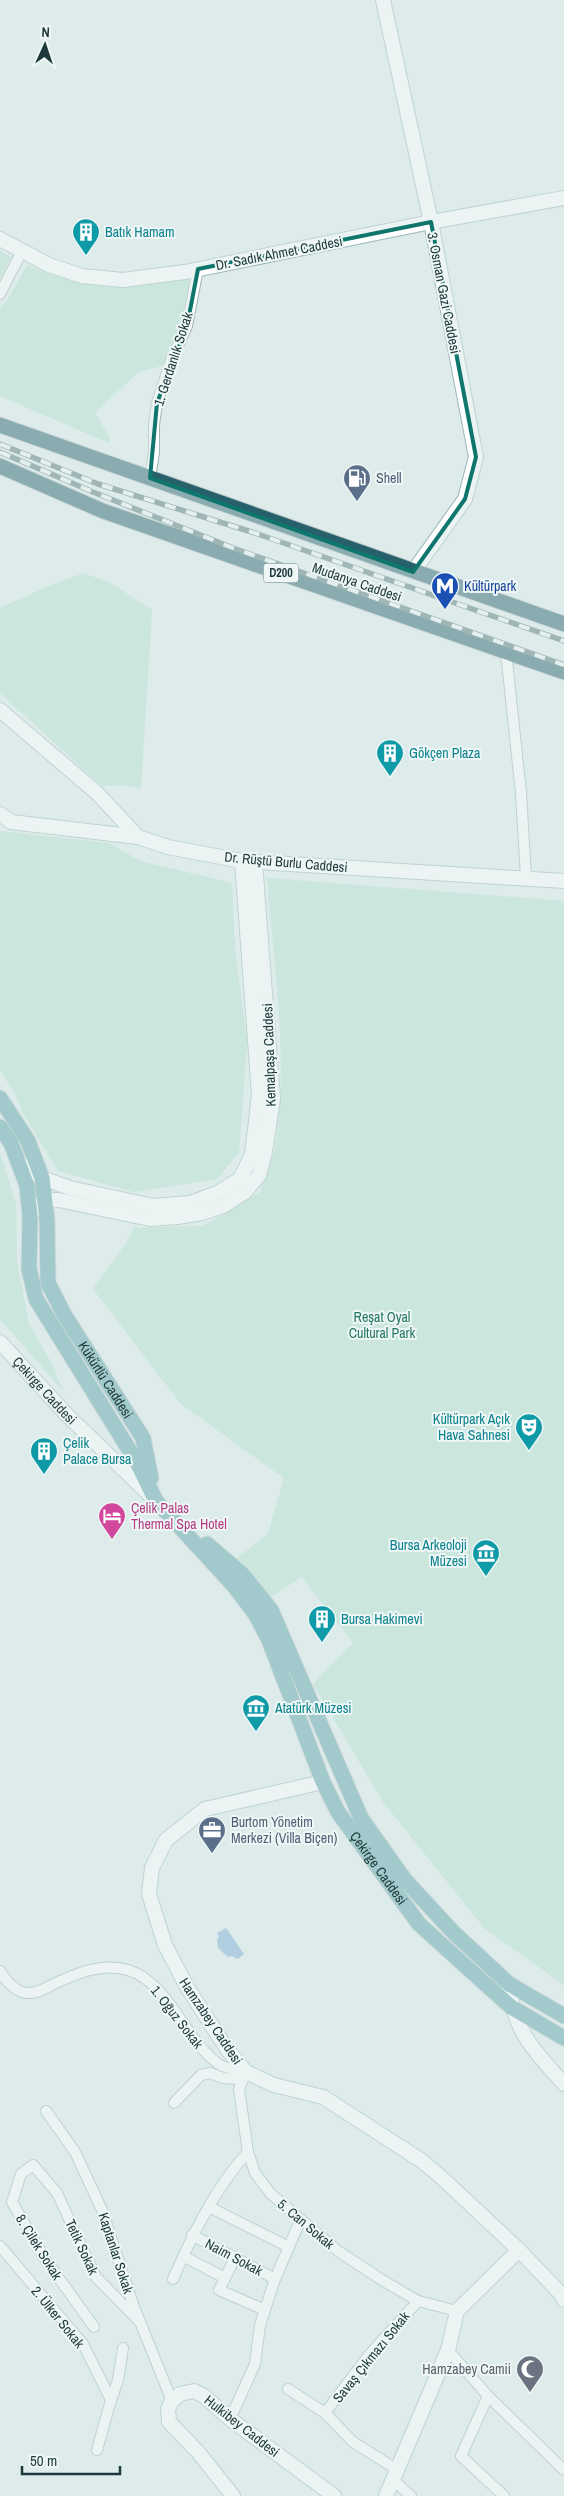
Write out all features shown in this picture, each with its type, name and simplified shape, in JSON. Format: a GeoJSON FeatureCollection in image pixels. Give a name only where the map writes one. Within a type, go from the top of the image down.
{"type":"FeatureCollection","features":[{"type":"Feature","properties":{"kind":"highway","name":"Mudanya Caddesi"},"geometry":{"type":"LineString","coordinates":[[0,425],[564,624]]}},
{"type":"Feature","properties":{"kind":"highway","name":"Mudanya Caddesi"},"geometry":{"type":"LineString","coordinates":[[0,466],[103,511],[564,672]]}},
{"type":"Feature","properties":{"kind":"main road","name":"3. Osman Gazi Caddesi"},"geometry":{"type":"LineString","coordinates":[[383,0],[431,222],[476,457],[465,499],[413,572]]}},
{"type":"Feature","properties":{"kind":"main road","name":"Dr. Sadık Ahmet Caddesi"},"geometry":{"type":"LineString","coordinates":[[0,239],[49,265],[82,276],[123,280],[198,269],[431,222],[564,198]]}},
{"type":"Feature","properties":{"kind":"main road","name":"Dr. Rüştü Burlu Caddesi"},"geometry":{"type":"LineString","coordinates":[[0,710],[97,793],[138,837],[168,847],[249,861],[564,881]]}},
{"type":"Feature","properties":{"kind":"main road"},"geometry":{"type":"LineString","coordinates":[[0,814],[11,822],[138,837]]}},
{"type":"Feature","properties":{"kind":"main road","name":"Kemalpaşa Caddesi"},"geometry":{"type":"LineString","coordinates":[[20,1164],[42,1178],[70,1188],[153,1206],[190,1203],[217,1193],[240,1179],[252,1155],[259,1094],[249,861]]}},
{"type":"Feature","properties":{"kind":"main road","name":"Kemalpaşa Caddesi"},"geometry":{"type":"LineString","coordinates":[[46,1200],[73,1202],[150,1219],[177,1217],[202,1213],[223,1206],[245,1192],[258,1175],[265,1152],[273,1099],[249,861]]}},
{"type":"Feature","properties":{"kind":"main road","name":"Kükürtlü Caddesi"},"geometry":{"type":"LineString","coordinates":[[0,1098],[28,1141],[42,1178],[46,1200],[48,1283],[65,1316],[143,1438],[156,1501]]}},
{"type":"Feature","properties":{"kind":"main road","name":"Kükürtlü Caddesi"},"geometry":{"type":"LineString","coordinates":[[0,1127],[20,1164],[27,1186],[30,1216],[29,1269],[36,1299],[138,1464],[156,1501]]}},
{"type":"Feature","properties":{"kind":"main road"},"geometry":{"type":"LineString","coordinates":[[30,1216],[38,1204],[46,1200]]}},
{"type":"Feature","properties":{"kind":"main road","name":"Çekirge Caddesi"},"geometry":{"type":"LineString","coordinates":[[0,1342],[67,1415],[156,1501],[243,1576],[271,1610],[360,1818],[405,1880],[454,1933],[509,1984],[564,2016]]}},
{"type":"Feature","properties":{"kind":"main road","name":"Çekirge Caddesi"},"geometry":{"type":"LineString","coordinates":[[156,1501],[235,1588],[256,1615],[270,1640],[323,1782],[338,1812],[419,1924],[511,2007],[564,2038]]}},
{"type":"Feature","properties":{"kind":"main road"},"geometry":{"type":"LineString","coordinates":[[323,1782],[332,1782],[352,1799]]}},
{"type":"Feature","properties":{"kind":"main road","name":"Hamzabey Caddesi"},"geometry":{"type":"LineString","coordinates":[[323,1782],[205,1809],[166,1840],[152,1868],[149,1894],[165,1945],[186,1987],[227,2049],[246,2072],[274,2085],[323,2097],[405,2151],[441,2177],[519,2250],[563,2296]]}},
{"type":"Feature","properties":{"kind":"main road"},"geometry":{"type":"LineString","coordinates":[[509,1984],[511,2007],[522,2034],[564,2084]]}},
{"type":"Feature","properties":{"kind":"main road"},"geometry":{"type":"LineString","coordinates":[[386,2496],[448,2350],[457,2312],[519,2250]]}},
{"type":"Feature","properties":{"kind":"main road","name":"Hulkibey Caddesi"},"geometry":{"type":"LineString","coordinates":[[172,2401],[180,2394],[194,2391],[204,2396],[330,2495]]}},
{"type":"Feature","properties":{"kind":"main road"},"geometry":{"type":"LineString","coordinates":[[172,2401],[168,2409],[169,2422],[198,2452],[234,2496]]}},
{"type":"Feature","properties":{"kind":"street"},"geometry":{"type":"LineString","coordinates":[[0,294],[22,251]]}},
{"type":"Feature","properties":{"kind":"street","name":"1. Gerdanlık Sokak"},"geometry":{"type":"LineString","coordinates":[[150,478],[154,452],[154,425],[157,403],[171,360],[187,326],[198,269]]}},
{"type":"Feature","properties":{"kind":"street"},"geometry":{"type":"LineString","coordinates":[[506,652],[521,793],[526,878]]}},
{"type":"Feature","properties":{"kind":"street","name":"1. Oğuz Sokak"},"geometry":{"type":"LineString","coordinates":[[0,1972],[8,1983],[22,1992],[38,1992],[85,1971],[105,1967],[138,1973],[152,1983],[202,2049],[222,2066],[246,2072]]}},
{"type":"Feature","properties":{"kind":"street"},"geometry":{"type":"LineString","coordinates":[[174,2103],[201,2075],[210,2073],[223,2078],[238,2079],[246,2072]]}},
{"type":"Feature","properties":{"kind":"street","name":"5. Can Sokak"},"geometry":{"type":"LineString","coordinates":[[246,2072],[239,2089],[248,2152],[255,2173],[271,2194],[300,2221],[338,2251],[418,2301],[457,2312]]}},
{"type":"Feature","properties":{"kind":"street","name":"Kaptanlar Sokak"},"geometry":{"type":"LineString","coordinates":[[46,2112],[75,2152],[102,2210],[140,2322],[172,2401]]}},
{"type":"Feature","properties":{"kind":"street"},"geometry":{"type":"LineString","coordinates":[[173,2279],[192,2235],[230,2171],[248,2152]]}},
{"type":"Feature","properties":{"kind":"street","name":"Tetik Sokak"},"geometry":{"type":"LineString","coordinates":[[34,2165],[57,2193],[96,2278],[140,2322]]}},
{"type":"Feature","properties":{"kind":"street","name":"8. Çilek Sokak"},"geometry":{"type":"LineString","coordinates":[[34,2165],[21,2174],[12,2202],[45,2259],[94,2327]]}},
{"type":"Feature","properties":{"kind":"street"},"geometry":{"type":"LineString","coordinates":[[209,2207],[289,2247]]}},
{"type":"Feature","properties":{"kind":"street"},"geometry":{"type":"LineString","coordinates":[[230,2418],[255,2364],[260,2325],[275,2280],[300,2221]]}},
{"type":"Feature","properties":{"kind":"street","name":"Naim Sokak"},"geometry":{"type":"LineString","coordinates":[[192,2235],[275,2280]]}},
{"type":"Feature","properties":{"kind":"street","name":"2. Ülker Sokak"},"geometry":{"type":"LineString","coordinates":[[0,2246],[83,2344],[111,2400]]}},
{"type":"Feature","properties":{"kind":"street"},"geometry":{"type":"LineString","coordinates":[[183,2256],[225,2278]]}},
{"type":"Feature","properties":{"kind":"street"},"geometry":{"type":"LineString","coordinates":[[235,2258],[219,2290],[265,2310]]}},
{"type":"Feature","properties":{"kind":"street","name":"Savaş Çıkmazı Sokak"},"geometry":{"type":"LineString","coordinates":[[326,2414],[369,2355],[418,2301]]}},
{"type":"Feature","properties":{"kind":"street"},"geometry":{"type":"LineString","coordinates":[[97,2450],[118,2380],[123,2348]]}},
{"type":"Feature","properties":{"kind":"street"},"geometry":{"type":"LineString","coordinates":[[448,2350],[488,2396],[564,2470]]}},
{"type":"Feature","properties":{"kind":"street","name":"Savaş Çıkmazı Sokak"},"geometry":{"type":"LineString","coordinates":[[288,2389],[326,2414],[353,2442],[394,2474],[411,2496]]}},
{"type":"Feature","properties":{"kind":"street"},"geometry":{"type":"LineString","coordinates":[[488,2396],[461,2456],[504,2496]]}},
{"type":"Feature","properties":{"kind":"highlighted area"},"geometry":{"type":"Polygon","coordinates":[[[431,222],[476,457],[465,499],[413,572],[150,478],[157,403],[187,326],[198,269],[431,222]]]}},
{"type":"Feature","properties":{"kind":"green space"},"geometry":{"type":"Polygon","coordinates":[[[0,251],[11,257],[0,279],[0,251]]]}},
{"type":"Feature","properties":{"kind":"green space"},"geometry":{"type":"Polygon","coordinates":[[[27,265],[64,279],[93,283],[187,274],[189,296],[186,308],[178,334],[162,366],[138,372],[95,413],[110,438],[109,443],[0,396],[0,308],[7,301],[27,265]]]}},
{"type":"Feature","properties":{"kind":"green space"},"geometry":{"type":"Polygon","coordinates":[[[84,573],[112,584],[152,610],[141,789],[123,785],[102,786],[0,693],[0,608],[51,585],[84,573]]]}},
{"type":"Feature","properties":{"kind":"green space"},"geometry":{"type":"Polygon","coordinates":[[[0,831],[109,843],[140,861],[232,883],[235,950],[247,1043],[239,1152],[217,1179],[134,1192],[58,1171],[22,1112],[15,1093],[0,1071],[0,831]]]}},
{"type":"Feature","properties":{"kind":"green space","name":"Reşat Oyal Cultural Park"},"geometry":{"type":"Polygon","coordinates":[[[267,878],[564,901],[564,1985],[485,1929],[383,1802],[313,1684],[353,1643],[302,1577],[269,1598],[236,1559],[268,1534],[284,1478],[181,1404],[93,1289],[126,1243],[134,1228],[203,1226],[260,1192],[275,1148],[281,1082],[279,1013],[267,878]]]}},
{"type":"Feature","properties":{"kind":"green space"},"geometry":{"type":"Polygon","coordinates":[[[0,1152],[16,1204],[17,1262],[29,1324],[51,1362],[63,1391],[0,1319],[0,1152]]]}},
{"type":"Feature","properties":{"kind":"water"},"geometry":{"type":"Polygon","coordinates":[[[226,1928],[244,1954],[238,1959],[232,1956],[228,1957],[218,1948],[217,1940],[219,1937],[217,1933],[226,1928]]]}},
{"type":"Feature","properties":{"kind":"railway"},"geometry":{"type":"LineString","coordinates":[[0,444],[98,484],[255,533],[564,641]]}},
{"type":"Feature","properties":{"kind":"railway"},"geometry":{"type":"LineString","coordinates":[[0,452],[93,492],[233,548],[564,665]]}},
{"type":"Feature","properties":{"kind":"place","name":"Batık Hamam"},"geometry":{"type":"Point","coordinates":[86,256]}},
{"type":"Feature","properties":{"kind":"place","name":"Shell"},"geometry":{"type":"Point","coordinates":[357,502]}},
{"type":"Feature","properties":{"kind":"place","name":"Kültürpark"},"geometry":{"type":"Point","coordinates":[445,610]}},
{"type":"Feature","properties":{"kind":"place","name":"Gökçen Plaza"},"geometry":{"type":"Point","coordinates":[390,777]}},
{"type":"Feature","properties":{"kind":"place","name":"Kültürpark Açık Hava Sahnesi"},"geometry":{"type":"Point","coordinates":[529,1451]}},
{"type":"Feature","properties":{"kind":"place","name":"Çelik Palace Bursa"},"geometry":{"type":"Point","coordinates":[44,1475]}},
{"type":"Feature","properties":{"kind":"place","name":"Çelik Palas Thermal Spa Hotel"},"geometry":{"type":"Point","coordinates":[112,1540]}},
{"type":"Feature","properties":{"kind":"place","name":"Bursa Arkeoloji Müzesi"},"geometry":{"type":"Point","coordinates":[486,1577]}},
{"type":"Feature","properties":{"kind":"place","name":"Bursa Hakimevi"},"geometry":{"type":"Point","coordinates":[322,1643]}},
{"type":"Feature","properties":{"kind":"place","name":"Atatürk Müzesi"},"geometry":{"type":"Point","coordinates":[256,1732]}},
{"type":"Feature","properties":{"kind":"place","name":"Burtom Yönetim Merkezi (Villa Biçen)"},"geometry":{"type":"Point","coordinates":[212,1854]}},
{"type":"Feature","properties":{"kind":"place","name":"Hamzabey Camii"},"geometry":{"type":"Point","coordinates":[530,2393]}}]}
